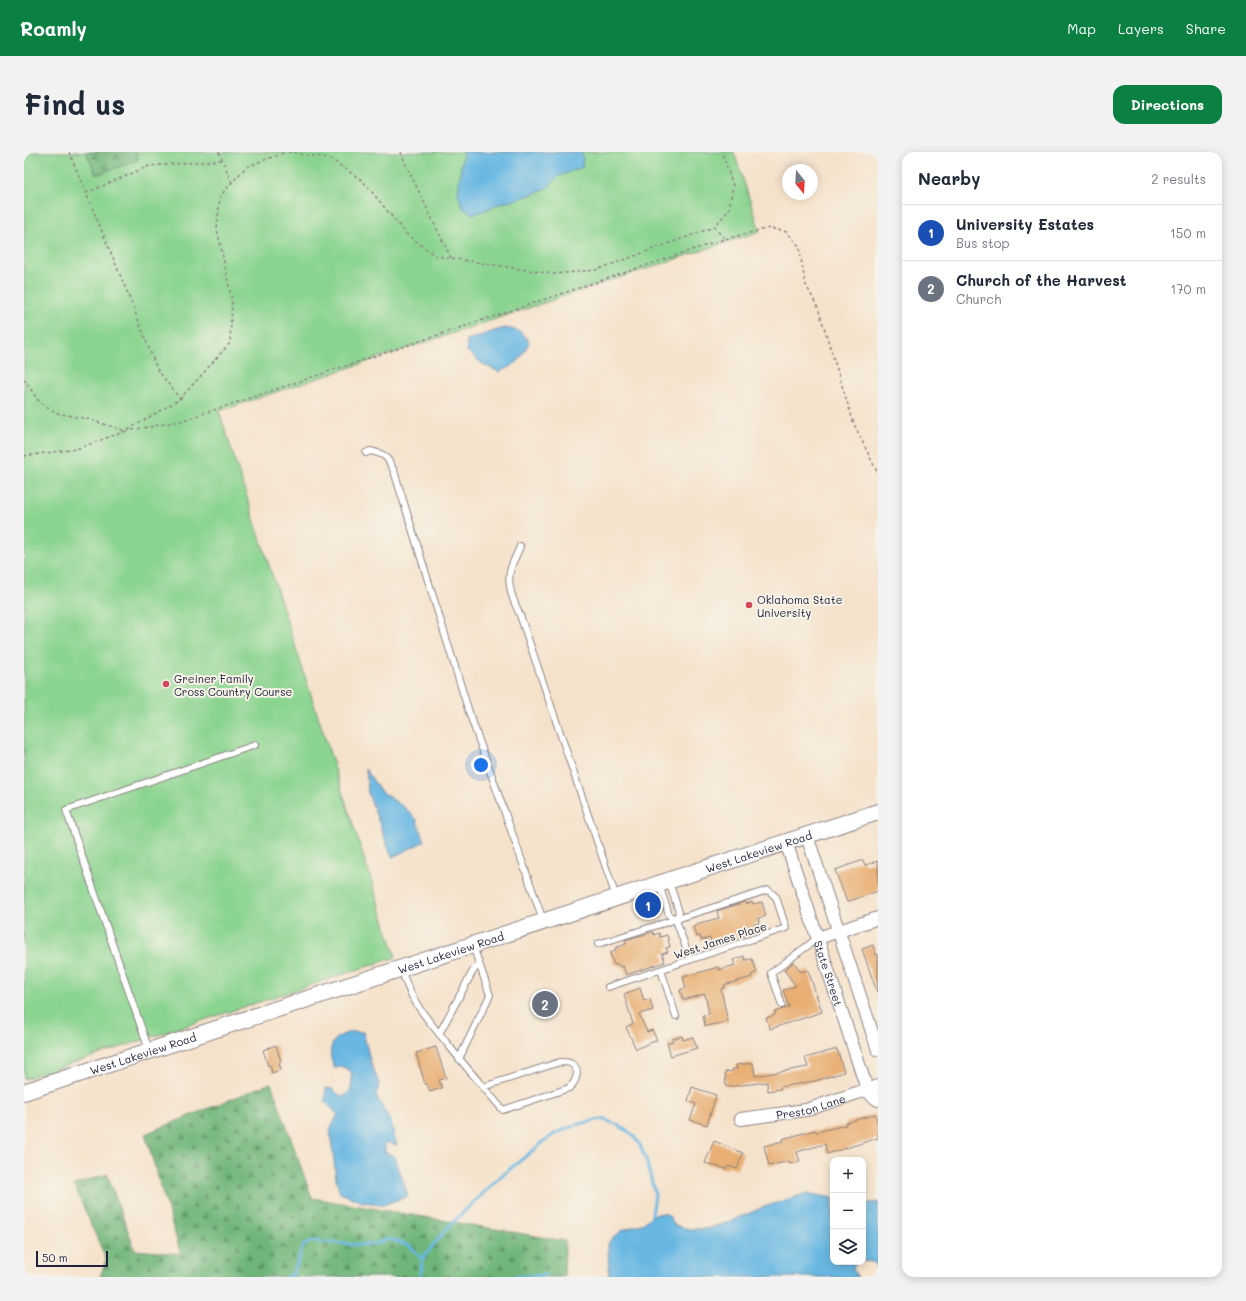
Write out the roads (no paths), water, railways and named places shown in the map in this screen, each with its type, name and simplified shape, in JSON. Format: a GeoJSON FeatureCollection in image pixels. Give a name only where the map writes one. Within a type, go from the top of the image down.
{"type":"FeatureCollection","features":[{"type":"Feature","properties":{"kind":"main road","name":"West Lakeview Road"},"geometry":{"type":"LineString","coordinates":[[24,1092],[878,812]]}},
{"type":"Feature","properties":{"kind":"street","name":"State Street"},"geometry":{"type":"LineString","coordinates":[[807,836],[878,1050]]}},
{"type":"Feature","properties":{"kind":"street","name":"State Street"},"geometry":{"type":"LineString","coordinates":[[786,842],[818,938],[873,1088],[872,1096],[878,1100]]}},
{"type":"Feature","properties":{"kind":"street"},"geometry":{"type":"LineString","coordinates":[[818,938],[878,918]]}},
{"type":"Feature","properties":{"kind":"street","name":"Preston Lane"},"geometry":{"type":"LineString","coordinates":[[741,1119],[806,1110],[873,1088]]}},
{"type":"Feature","properties":{"kind":"lane"},"geometry":{"type":"LineString","coordinates":[[366,453],[370,450],[381,453],[387,458],[394,471],[469,712],[544,922]]}},
{"type":"Feature","properties":{"kind":"lane"},"geometry":{"type":"LineString","coordinates":[[520,546],[510,571],[509,582],[512,597],[520,615],[616,898]]}},
{"type":"Feature","properties":{"kind":"lane"},"geometry":{"type":"LineString","coordinates":[[149,1050],[66,810],[255,745]]}},
{"type":"Feature","properties":{"kind":"lane"},"geometry":{"type":"LineString","coordinates":[[663,883],[669,915],[676,920],[690,960]]}},
{"type":"Feature","properties":{"kind":"lane"},"geometry":{"type":"LineString","coordinates":[[663,883],[679,912],[676,920]]}},
{"type":"Feature","properties":{"kind":"lane","name":"West James Place"},"geometry":{"type":"LineString","coordinates":[[608,987],[786,928],[776,897],[768,890],[676,920]]}},
{"type":"Feature","properties":{"kind":"lane"},"geometry":{"type":"LineString","coordinates":[[598,944],[676,920]]}},
{"type":"Feature","properties":{"kind":"lane"},"geometry":{"type":"LineString","coordinates":[[782,1005],[771,972],[818,938]]}},
{"type":"Feature","properties":{"kind":"lane"},"geometry":{"type":"LineString","coordinates":[[459,1058],[490,994],[472,945]]}},
{"type":"Feature","properties":{"kind":"lane"},"geometry":{"type":"LineString","coordinates":[[439,1034],[473,971],[479,964]]}},
{"type":"Feature","properties":{"kind":"lane"},"geometry":{"type":"LineString","coordinates":[[401,968],[406,984],[415,1002],[439,1034],[483,1087],[503,1110],[569,1088],[576,1082],[577,1074],[575,1067],[569,1063],[560,1062],[483,1087]]}},
{"type":"Feature","properties":{"kind":"lane"},"geometry":{"type":"LineString","coordinates":[[661,970],[676,1016]]}},
{"type":"Feature","properties":{"kind":"water"},"geometry":{"type":"Polygon","coordinates":[[[463,152],[581,152],[583,158],[582,167],[559,176],[546,189],[525,197],[498,204],[473,214],[463,208],[458,194],[463,152]]]}},
{"type":"Feature","properties":{"kind":"water"},"geometry":{"type":"Polygon","coordinates":[[[504,328],[519,331],[529,342],[518,361],[499,372],[484,365],[467,351],[467,340],[504,328]]]}},
{"type":"Feature","properties":{"kind":"water"},"geometry":{"type":"Polygon","coordinates":[[[366,769],[379,790],[405,808],[416,819],[425,841],[393,857],[391,855],[368,793],[366,769]]]}},
{"type":"Feature","properties":{"kind":"water"},"geometry":{"type":"Polygon","coordinates":[[[349,1032],[363,1032],[370,1060],[379,1084],[376,1096],[391,1123],[397,1145],[385,1142],[385,1152],[395,1157],[408,1196],[383,1205],[359,1201],[340,1193],[336,1178],[330,1129],[338,1115],[325,1102],[326,1088],[333,1089],[341,1097],[349,1093],[352,1085],[351,1071],[343,1067],[334,1068],[331,1048],[337,1038],[349,1032]]]}},
{"type":"Feature","properties":{"kind":"water"},"geometry":{"type":"Polygon","coordinates":[[[804,1194],[830,1197],[830,1265],[854,1265],[853,1270],[858,1277],[609,1277],[608,1244],[612,1238],[623,1230],[644,1223],[652,1215],[664,1213],[670,1217],[674,1225],[689,1229],[706,1229],[726,1223],[764,1207],[804,1194]]]}},
{"type":"Feature","properties":{"kind":"water"},"geometry":{"type":"Polygon","coordinates":[[[878,1202],[878,1277],[871,1277],[876,1273],[877,1266],[873,1262],[866,1261],[866,1204],[878,1202]]]}},
{"type":"Feature","properties":{"kind":"waterway"},"geometry":{"type":"LineString","coordinates":[[421,1277],[422,1259],[447,1228],[500,1177],[547,1139],[556,1133],[579,1124],[602,1119],[616,1124],[632,1134],[640,1145],[646,1160],[655,1194],[652,1215]]}},
{"type":"Feature","properties":{"kind":"waterway"},"geometry":{"type":"LineString","coordinates":[[286,1277],[293,1274],[303,1246],[312,1241],[359,1245],[374,1244],[389,1239],[410,1246],[422,1259]]}},
{"type":"Feature","properties":{"kind":"waterway"},"geometry":{"type":"LineString","coordinates":[[511,1277],[546,1275]]}},
{"type":"Feature","properties":{"kind":"place","name":"Oklahoma State University"},"geometry":{"type":"Point","coordinates":[749,605]}},
{"type":"Feature","properties":{"kind":"place","name":"Greiner Family Cross Country Course"},"geometry":{"type":"Point","coordinates":[166,684]}},
{"type":"Feature","properties":{"kind":"place","name":"University Estates"},"geometry":{"type":"Point","coordinates":[648,905]}},
{"type":"Feature","properties":{"kind":"place","name":"Church of the Harvest"},"geometry":{"type":"Point","coordinates":[545,1004]}}]}
